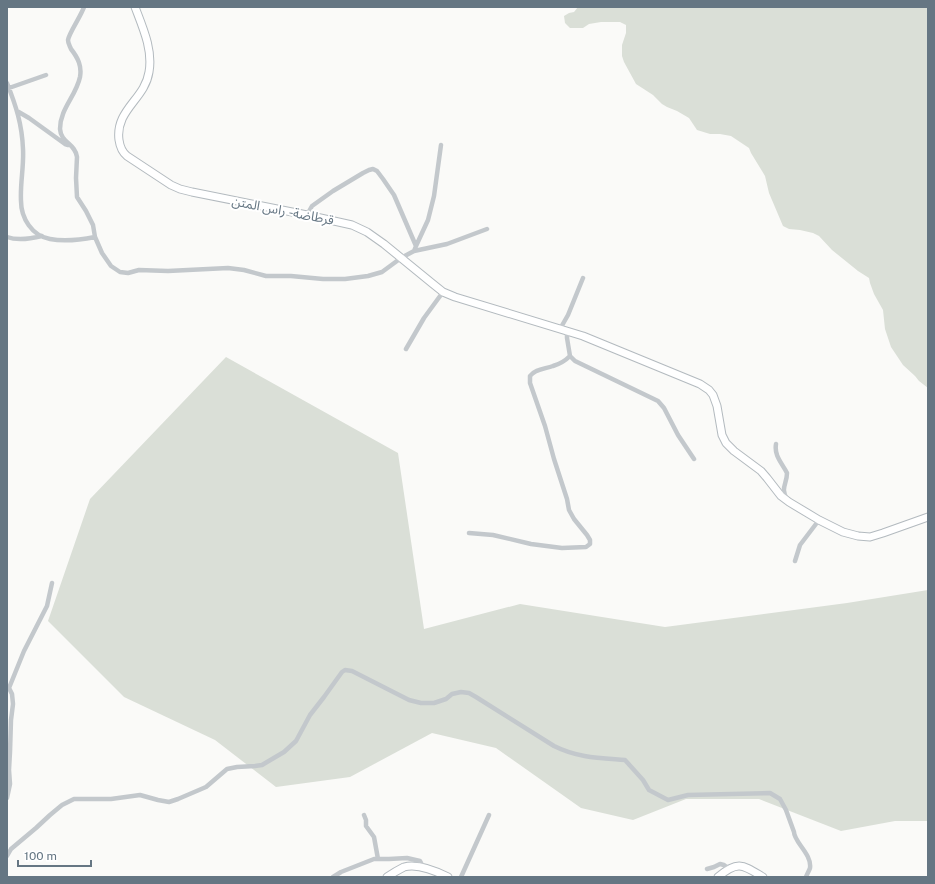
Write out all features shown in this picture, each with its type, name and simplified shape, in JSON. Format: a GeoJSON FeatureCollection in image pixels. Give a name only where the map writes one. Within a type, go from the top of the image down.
{"type":"FeatureCollection","features":[{"type":"Feature","properties":{"kind":"main road","name":"قرطاضة - راس المتن"},"geometry":{"type":"LineString","coordinates":[[135,7],[144,30],[150,53],[149,73],[141,91],[124,115],[121,122],[118,135],[120,145],[124,153],[171,185],[192,192],[352,225],[384,244],[443,292],[583,336],[700,384],[709,390],[713,395],[722,435],[726,443],[734,451],[761,471],[781,496],[819,520],[843,532],[858,536],[883,534],[928,517]]}},
{"type":"Feature","properties":{"kind":"main road"},"geometry":{"type":"LineString","coordinates":[[387,877],[396,871],[413,866],[437,872],[448,877]]}},
{"type":"Feature","properties":{"kind":"main road"},"geometry":{"type":"LineString","coordinates":[[718,877],[734,866],[743,866],[763,877]]}},
{"type":"Feature","properties":{"kind":"street"},"geometry":{"type":"LineString","coordinates":[[84,7],[69,36],[68,41],[69,46],[79,61],[81,68],[80,77],[77,86],[64,110],[60,130],[62,136],[75,150],[77,157],[77,198],[93,225],[95,237],[102,252],[111,266],[120,272],[128,273],[140,270],[168,271],[228,268],[244,270],[266,276],[323,279],[368,276],[382,272],[415,248],[447,244],[487,229]]}},
{"type":"Feature","properties":{"kind":"street"},"geometry":{"type":"LineString","coordinates":[[46,75],[8,86],[21,126],[23,146],[21,192],[22,214],[28,225],[33,230],[49,239],[69,241],[95,237]]}},
{"type":"Feature","properties":{"kind":"street"},"geometry":{"type":"LineString","coordinates":[[17,111],[65,144],[73,147]]}},
{"type":"Feature","properties":{"kind":"street"},"geometry":{"type":"LineString","coordinates":[[415,248],[428,220],[434,196],[442,145]]}},
{"type":"Feature","properties":{"kind":"street"},"geometry":{"type":"LineString","coordinates":[[307,215],[312,206],[332,191],[363,173],[373,170],[376,171],[383,179],[394,195],[415,248]]}},
{"type":"Feature","properties":{"kind":"street"},"geometry":{"type":"LineString","coordinates":[[7,237],[14,239],[31,239],[42,236]]}},
{"type":"Feature","properties":{"kind":"street"},"geometry":{"type":"LineString","coordinates":[[583,278],[568,315],[564,330],[570,356],[575,361],[658,401],[664,408],[678,435],[694,459]]}},
{"type":"Feature","properties":{"kind":"street"},"geometry":{"type":"LineString","coordinates":[[406,349],[424,318],[443,292]]}},
{"type":"Feature","properties":{"kind":"street"},"geometry":{"type":"LineString","coordinates":[[469,533],[493,535],[525,543],[562,548],[586,547],[590,544],[588,535],[574,520],[569,510],[545,426],[530,383],[530,376],[533,372],[564,362],[570,356]]}},
{"type":"Feature","properties":{"kind":"street"},"geometry":{"type":"LineString","coordinates":[[776,444],[776,454],[787,473],[783,485],[783,491],[789,502]]}},
{"type":"Feature","properties":{"kind":"street"},"geometry":{"type":"LineString","coordinates":[[796,561],[800,545],[819,520]]}},
{"type":"Feature","properties":{"kind":"street"},"geometry":{"type":"LineString","coordinates":[[7,798],[8,785],[10,784],[9,770],[13,704],[12,694],[8,687],[46,606],[52,583]]}},
{"type":"Feature","properties":{"kind":"street"},"geometry":{"type":"LineString","coordinates":[[7,856],[11,849],[50,815],[62,805],[74,799],[111,799],[140,795],[169,802],[206,787],[227,770],[237,767],[262,765],[284,752],[296,741],[310,715],[345,670],[352,671],[409,700],[421,703],[434,703],[446,699],[452,694],[461,692],[469,693],[554,746],[565,751],[576,755],[625,760],[643,780],[649,790],[668,800],[688,795],[770,793],[780,799],[786,810],[794,835],[810,862],[810,868],[806,877]]}},
{"type":"Feature","properties":{"kind":"street"},"geometry":{"type":"LineString","coordinates":[[364,815],[366,826],[374,837],[378,859]]}},
{"type":"Feature","properties":{"kind":"street"},"geometry":{"type":"LineString","coordinates":[[461,877],[489,815]]}},
{"type":"Feature","properties":{"kind":"street"},"geometry":{"type":"LineString","coordinates":[[333,877],[341,872],[374,859],[407,858],[420,861],[424,868]]}},
{"type":"Feature","properties":{"kind":"street"},"geometry":{"type":"LineString","coordinates":[[707,870],[720,864],[724,864],[726,872]]}},
{"type":"Feature","properties":{"kind":"shaded area"},"geometry":{"type":"Polygon","coordinates":[[[578,7],[928,7],[928,388],[903,365],[891,347],[885,329],[883,310],[874,294],[869,278],[832,250],[819,236],[813,233],[789,229],[783,226],[769,193],[765,176],[749,148],[731,136],[710,134],[697,130],[689,118],[662,104],[653,95],[636,84],[622,56],[622,45],[626,33],[626,25],[620,22],[601,22],[589,24],[583,28],[570,28],[565,23],[564,16],[574,12],[578,7]]]}},
{"type":"Feature","properties":{"kind":"shaded area"},"geometry":{"type":"Polygon","coordinates":[[[226,357],[398,453],[424,629],[520,604],[665,627],[847,603],[928,590],[928,821],[895,821],[841,831],[759,799],[686,799],[633,820],[581,808],[496,748],[432,733],[350,777],[276,787],[215,740],[124,697],[48,621],[90,499],[226,357]]]}}]}
